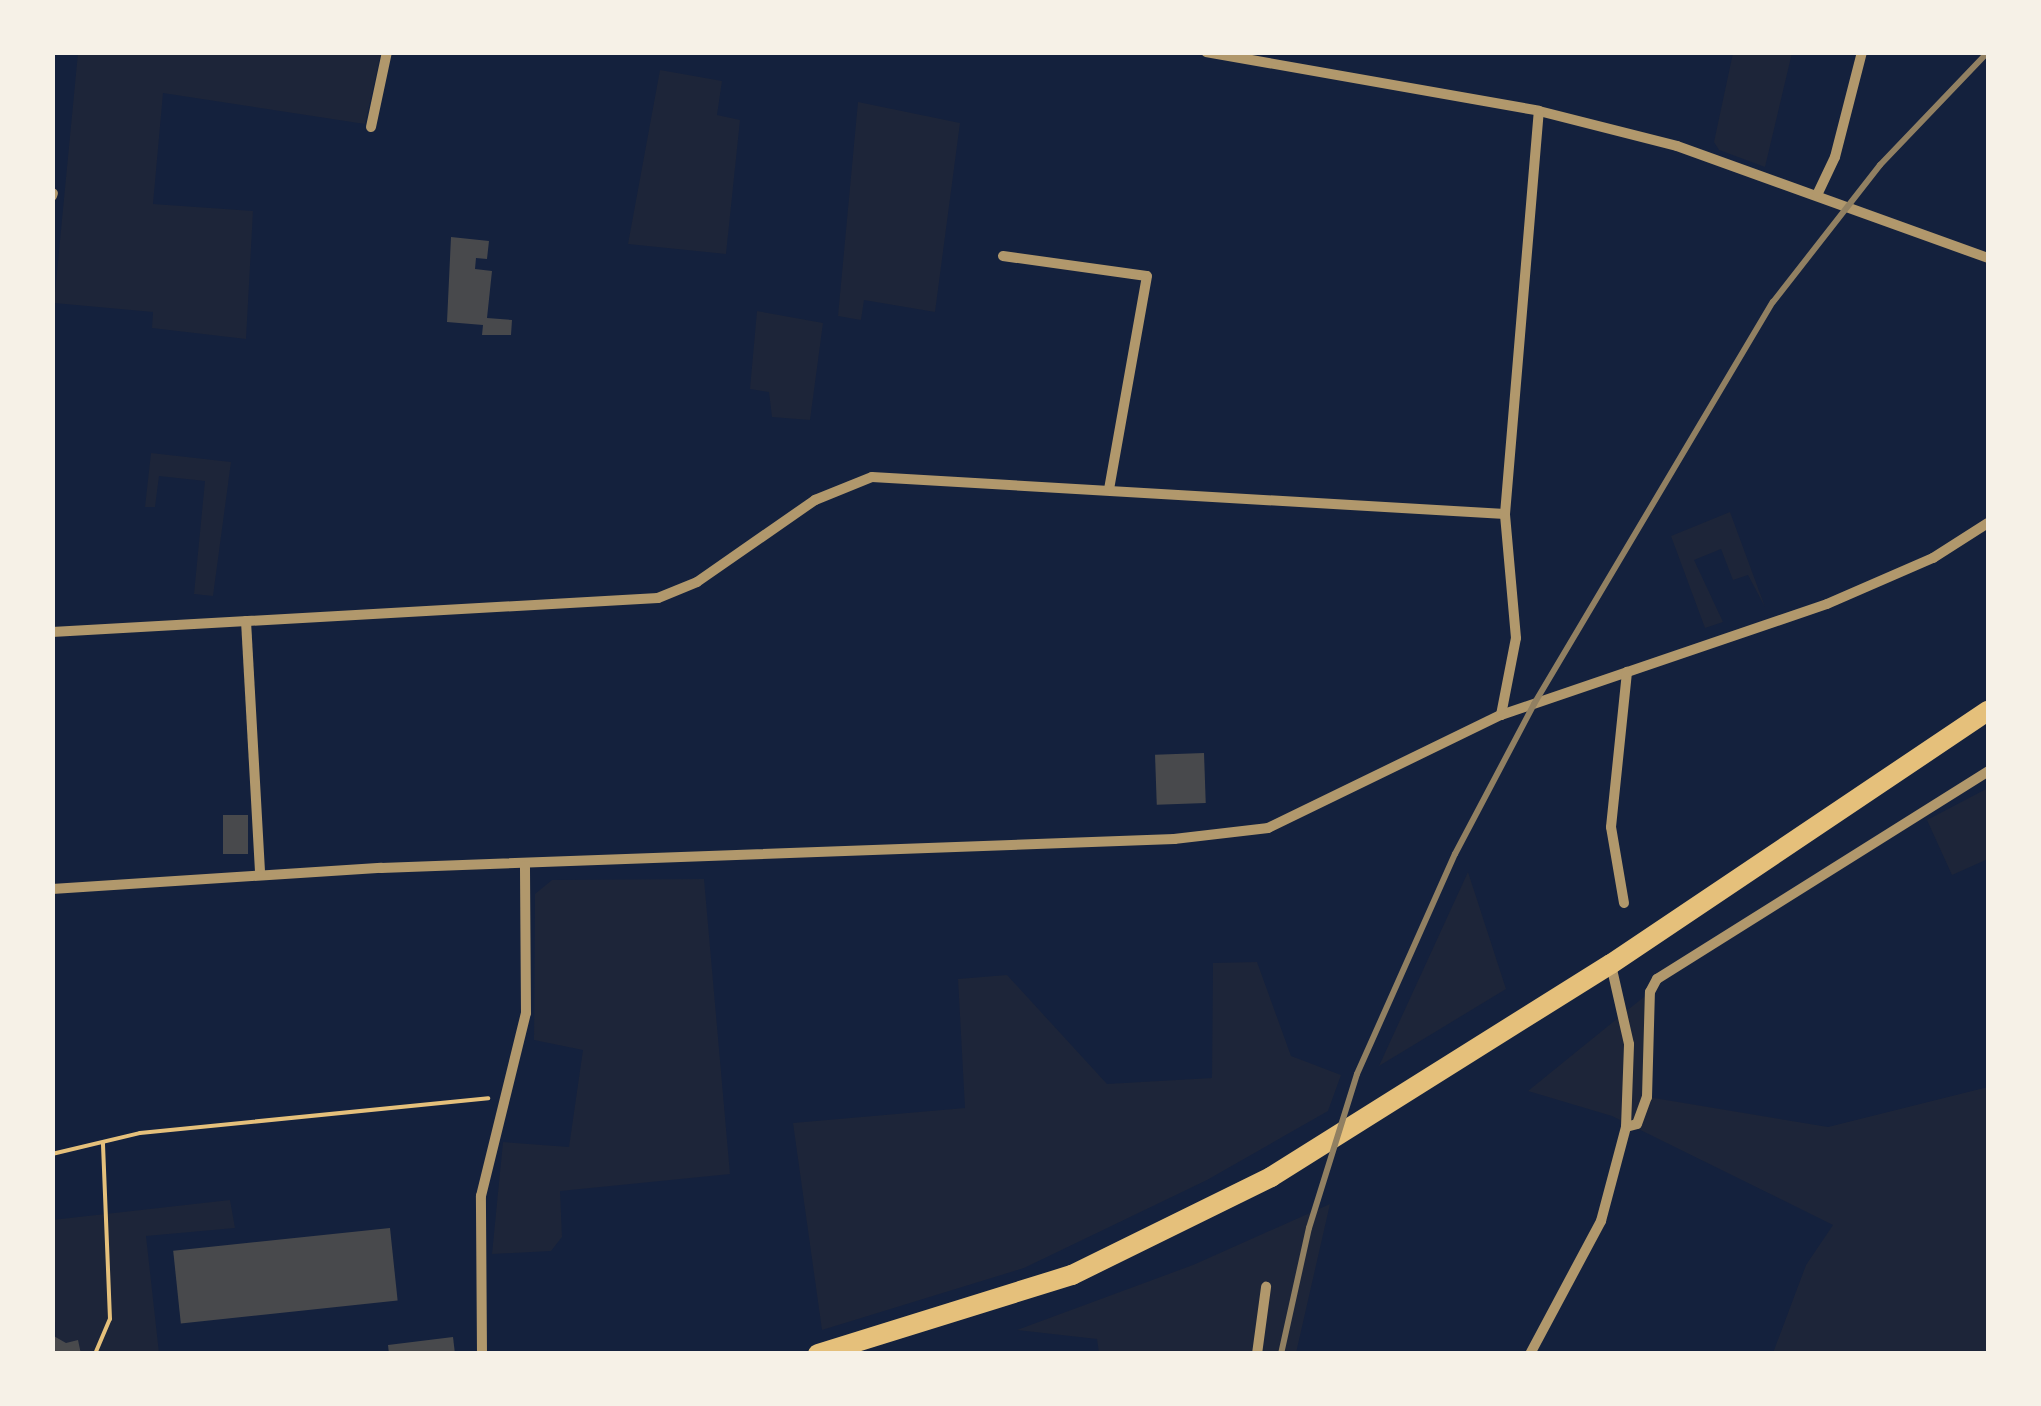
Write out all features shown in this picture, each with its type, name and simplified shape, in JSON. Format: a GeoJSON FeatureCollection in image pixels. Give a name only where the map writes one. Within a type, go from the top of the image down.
{"type":"FeatureCollection","features":[{"type":"Feature","properties":{"kind":"main road"},"geometry":{"type":"LineString","coordinates":[[818,1354],[993,1304],[1149,1242],[1355,1130],[1988,711]]}},
{"type":"Feature","properties":{"kind":"street"},"geometry":{"type":"LineString","coordinates":[[371,127],[388,52]]}},
{"type":"Feature","properties":{"kind":"street"},"geometry":{"type":"LineString","coordinates":[[1206,52],[1540,111],[1677,146],[1988,258]]}},
{"type":"Feature","properties":{"kind":"street"},"geometry":{"type":"LineString","coordinates":[[1817,195],[1835,156],[1862,52]]}},
{"type":"Feature","properties":{"kind":"street"},"geometry":{"type":"LineString","coordinates":[[1501,715],[1516,638],[1505,514],[1540,111]]}},
{"type":"Feature","properties":{"kind":"street"},"geometry":{"type":"LineString","coordinates":[[1003,256],[1147,276],[1109,490]]}},
{"type":"Feature","properties":{"kind":"street"},"geometry":{"type":"LineString","coordinates":[[52,632],[672,595],[815,500],[872,477],[1505,514]]}},
{"type":"Feature","properties":{"kind":"street"},"geometry":{"type":"LineString","coordinates":[[52,889],[260,875],[1227,836],[1316,810],[1501,715],[1890,578],[1988,523]]}},
{"type":"Feature","properties":{"kind":"street"},"geometry":{"type":"LineString","coordinates":[[246,621],[260,875]]}},
{"type":"Feature","properties":{"kind":"street"},"geometry":{"type":"LineString","coordinates":[[1624,904],[1610,827],[1627,672]]}},
{"type":"Feature","properties":{"kind":"street"},"geometry":{"type":"LineString","coordinates":[[1626,1127],[1637,1124],[1647,1097],[1650,992],[1657,978],[1889,828],[1988,771]]}},
{"type":"Feature","properties":{"kind":"street"},"geometry":{"type":"LineString","coordinates":[[482,1354],[480,1196],[526,1013],[525,866]]}},
{"type":"Feature","properties":{"kind":"street"},"geometry":{"type":"LineString","coordinates":[[1530,1354],[1601,1221],[1626,1127],[1629,1044],[1611,964]]}},
{"type":"Feature","properties":{"kind":"street"},"geometry":{"type":"LineString","coordinates":[[1257,1354],[1266,1287]]}},
{"type":"Feature","properties":{"kind":"path"},"geometry":{"type":"LineString","coordinates":[[52,1154],[140,1133],[477,1097],[502,1102]]}},
{"type":"Feature","properties":{"kind":"path"},"geometry":{"type":"LineString","coordinates":[[95,1354],[110,1320],[103,1143]]}},
{"type":"Feature","properties":{"kind":"shaded area"},"geometry":{"type":"Polygon","coordinates":[[[78,53],[381,53],[365,124],[163,93],[153,204],[253,211],[246,339],[152,328],[153,312],[54,303],[78,53]]]}},
{"type":"Feature","properties":{"kind":"shaded area"},"geometry":{"type":"Polygon","coordinates":[[[1733,53],[1792,53],[1765,167],[1719,150],[1714,142],[1733,53]]]}},
{"type":"Feature","properties":{"kind":"shaded area"},"geometry":{"type":"Polygon","coordinates":[[[660,70],[722,81],[717,115],[740,120],[726,254],[628,244],[660,70]]]}},
{"type":"Feature","properties":{"kind":"shaded area"},"geometry":{"type":"Polygon","coordinates":[[[858,102],[960,123],[935,312],[864,300],[861,320],[838,316],[858,102]]]}},
{"type":"Feature","properties":{"kind":"shaded area"},"geometry":{"type":"Polygon","coordinates":[[[757,311],[823,323],[810,420],[772,417],[769,392],[750,389],[757,311]]]}},
{"type":"Feature","properties":{"kind":"shaded area"},"geometry":{"type":"Polygon","coordinates":[[[151,453],[231,462],[213,596],[194,594],[205,481],[159,476],[155,507],[145,507],[151,453]]]}},
{"type":"Feature","properties":{"kind":"shaded area"},"geometry":{"type":"Polygon","coordinates":[[[1730,512],[1765,607],[1748,575],[1733,580],[1721,549],[1694,560],[1723,622],[1705,628],[1671,536],[1730,512]]]}},
{"type":"Feature","properties":{"kind":"shaded area"},"geometry":{"type":"Polygon","coordinates":[[[1988,788],[1988,859],[1952,875],[1927,820],[1988,788]]]}},
{"type":"Feature","properties":{"kind":"shaded area"},"geometry":{"type":"Polygon","coordinates":[[[1468,872],[1506,989],[1379,1066],[1468,872]]]}},
{"type":"Feature","properties":{"kind":"shaded area"},"geometry":{"type":"Polygon","coordinates":[[[704,879],[730,1174],[560,1191],[562,1237],[551,1251],[492,1254],[503,1142],[569,1147],[583,1050],[534,1040],[535,894],[552,880],[704,879]]]}},
{"type":"Feature","properties":{"kind":"shaded area"},"geometry":{"type":"Polygon","coordinates":[[[1257,962],[1291,1056],[1341,1075],[1328,1111],[1207,1180],[1024,1268],[822,1330],[793,1123],[965,1108],[958,979],[1007,975],[1107,1084],[1212,1078],[1213,963],[1257,962]]]}},
{"type":"Feature","properties":{"kind":"shaded area"},"geometry":{"type":"Polygon","coordinates":[[[1650,992],[1648,1097],[1828,1127],[1988,1087],[1988,1353],[1773,1353],[1806,1265],[1833,1225],[1612,1116],[1528,1091],[1650,992]]]}},
{"type":"Feature","properties":{"kind":"shaded area"},"geometry":{"type":"Polygon","coordinates":[[[230,1200],[235,1228],[146,1236],[159,1353],[56,1354],[52,1220],[230,1200]]]}},
{"type":"Feature","properties":{"kind":"shaded area"},"geometry":{"type":"Polygon","coordinates":[[[1330,1204],[1296,1353],[1099,1353],[1097,1339],[1017,1330],[1193,1265],[1330,1204]]]}},
{"type":"Feature","properties":{"kind":"building"},"geometry":{"type":"Polygon","coordinates":[[[451,237],[489,241],[487,259],[476,258],[475,269],[492,271],[487,318],[512,320],[511,335],[482,335],[483,325],[447,322],[451,237]]]}},
{"type":"Feature","properties":{"kind":"building"},"geometry":{"type":"Polygon","coordinates":[[[1204,753],[1206,803],[1157,805],[1155,755],[1204,753]]]}},
{"type":"Feature","properties":{"kind":"building"},"geometry":{"type":"Polygon","coordinates":[[[223,815],[248,815],[248,854],[223,854],[223,815]]]}},
{"type":"Feature","properties":{"kind":"building"},"geometry":{"type":"Polygon","coordinates":[[[390,1228],[398,1301],[181,1323],[173,1251],[390,1228]]]}},
{"type":"Feature","properties":{"kind":"building"},"geometry":{"type":"Polygon","coordinates":[[[52,1335],[66,1343],[78,1340],[81,1354],[52,1354],[52,1335]]]}},
{"type":"Feature","properties":{"kind":"building"},"geometry":{"type":"Polygon","coordinates":[[[453,1337],[455,1354],[389,1354],[388,1345],[453,1337]]]}},
{"type":"Feature","properties":{"kind":"railway"},"geometry":{"type":"LineString","coordinates":[[1281,1354],[1309,1228],[1357,1074],[1455,854],[1534,704],[1773,302],[1880,165],[1988,52]]}}]}
